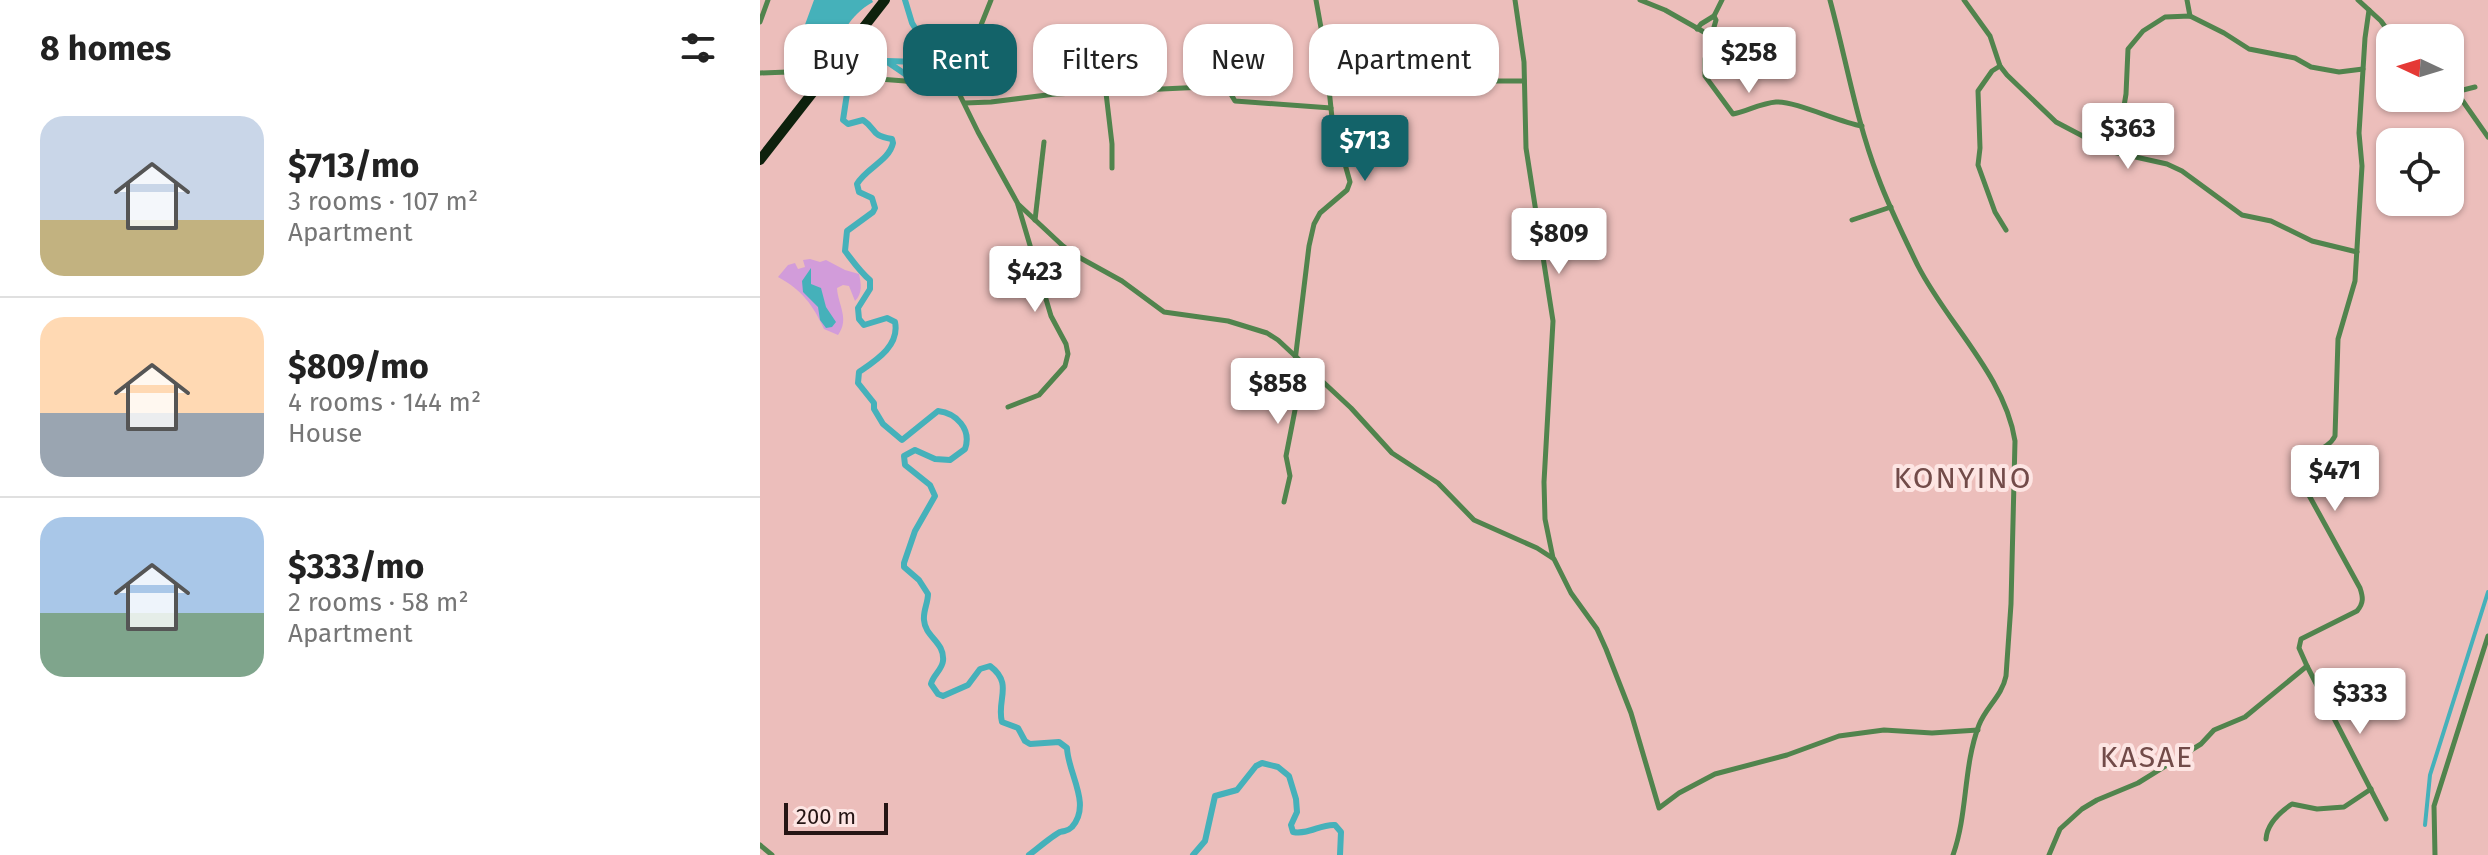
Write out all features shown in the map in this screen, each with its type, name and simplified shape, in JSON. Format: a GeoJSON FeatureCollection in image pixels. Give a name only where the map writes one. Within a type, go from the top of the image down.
{"type":"FeatureCollection","features":[{"type":"Feature","properties":{"kind":"highway"},"geometry":{"type":"LineString","coordinates":[[866,24],[885,0]]}},
{"type":"Feature","properties":{"kind":"highway"},"geometry":{"type":"LineString","coordinates":[[760,160],[809,96]]}},
{"type":"Feature","properties":{"kind":"street"},"geometry":{"type":"LineString","coordinates":[[760,22],[768,0]]}},
{"type":"Feature","properties":{"kind":"street"},"geometry":{"type":"LineString","coordinates":[[983,24],[991,0]]}},
{"type":"Feature","properties":{"kind":"street"},"geometry":{"type":"LineString","coordinates":[[1316,0],[1320,24]]}},
{"type":"Feature","properties":{"kind":"street"},"geometry":{"type":"LineString","coordinates":[[1515,0],[1521,37],[1526,148],[1553,321],[1544,482],[1545,519],[1554,559],[1571,593],[1593,623],[1631,713],[1659,808],[1679,793],[1715,774],[1787,755],[1839,736],[1884,730],[1932,733],[1978,730]]}},
{"type":"Feature","properties":{"kind":"street"},"geometry":{"type":"LineString","coordinates":[[1640,0],[1711,36]]}},
{"type":"Feature","properties":{"kind":"street"},"geometry":{"type":"LineString","coordinates":[[1697,29],[1714,16],[1722,0]]}},
{"type":"Feature","properties":{"kind":"street"},"geometry":{"type":"LineString","coordinates":[[1830,0],[1878,177],[1927,281],[1980,359],[2014,433],[2013,542],[2006,676],[2003,688],[1978,730],[1961,833],[1953,855]]}},
{"type":"Feature","properties":{"kind":"street"},"geometry":{"type":"LineString","coordinates":[[1964,0],[1990,36],[2000,66],[2056,122],[2113,152],[2167,164],[2182,171],[2242,215],[2271,221],[2312,241],[2357,252]]}},
{"type":"Feature","properties":{"kind":"street"},"geometry":{"type":"LineString","coordinates":[[2187,0],[2190,16]]}},
{"type":"Feature","properties":{"kind":"street"},"geometry":{"type":"LineString","coordinates":[[2358,0],[2383,24]]}},
{"type":"Feature","properties":{"kind":"street"},"geometry":{"type":"LineString","coordinates":[[2369,10],[2359,133],[2362,166],[2355,281],[2338,339],[2333,441],[2301,460],[2296,468],[2360,588],[2363,601],[2357,611],[2301,639],[2299,648],[2386,819]]}},
{"type":"Feature","properties":{"kind":"street"},"geometry":{"type":"LineString","coordinates":[[1714,16],[1716,20],[1705,59],[1705,76],[1733,114],[1777,102],[1862,126]]}},
{"type":"Feature","properties":{"kind":"street"},"geometry":{"type":"LineString","coordinates":[[2085,137],[2105,119],[2122,118],[2128,49],[2143,31],[2165,17],[2190,16],[2249,49],[2295,58],[2311,67],[2339,72],[2363,69]]}},
{"type":"Feature","properties":{"kind":"street"},"geometry":{"type":"LineString","coordinates":[[2000,66],[1992,71],[1978,91],[1978,165],[1995,212],[2006,230]]}},
{"type":"Feature","properties":{"kind":"street"},"geometry":{"type":"LineString","coordinates":[[760,73],[784,72]]}},
{"type":"Feature","properties":{"kind":"street"},"geometry":{"type":"LineString","coordinates":[[1499,81],[1524,81]]}},
{"type":"Feature","properties":{"kind":"street"},"geometry":{"type":"LineString","coordinates":[[1167,89],[1226,86],[1235,101],[1331,108]]}},
{"type":"Feature","properties":{"kind":"street"},"geometry":{"type":"LineString","coordinates":[[2464,88],[2475,87]]}},
{"type":"Feature","properties":{"kind":"street"},"geometry":{"type":"LineString","coordinates":[[959,96],[1018,204],[1051,316],[1068,354],[1065,366],[1039,395],[1008,407]]}},
{"type":"Feature","properties":{"kind":"street"},"geometry":{"type":"LineString","coordinates":[[965,103],[1035,96]]}},
{"type":"Feature","properties":{"kind":"street"},"geometry":{"type":"LineString","coordinates":[[1106,96],[1112,168]]}},
{"type":"Feature","properties":{"kind":"street"},"geometry":{"type":"LineString","coordinates":[[1284,502],[1290,476],[1286,456],[1295,410],[1296,354],[1309,246],[1314,224],[1326,207],[1347,190],[1350,182],[1330,96]]}},
{"type":"Feature","properties":{"kind":"street"},"geometry":{"type":"LineString","coordinates":[[2464,106],[2488,137]]}},
{"type":"Feature","properties":{"kind":"street"},"geometry":{"type":"LineString","coordinates":[[1035,220],[1044,142]]}},
{"type":"Feature","properties":{"kind":"street"},"geometry":{"type":"LineString","coordinates":[[1018,204],[1075,255],[1122,281],[1156,308],[1174,315],[1217,319],[1252,328],[1278,340],[1351,408],[1392,453],[1438,483],[1474,520],[1537,548],[1554,559]]}},
{"type":"Feature","properties":{"kind":"street"},"geometry":{"type":"LineString","coordinates":[[1852,220],[1891,207]]}},
{"type":"Feature","properties":{"kind":"street"},"geometry":{"type":"LineString","coordinates":[[2435,855],[2434,806],[2488,636]]}},
{"type":"Feature","properties":{"kind":"street"},"geometry":{"type":"LineString","coordinates":[[2049,855],[2060,829],[2082,809],[2138,783],[2201,744],[2214,730],[2245,717],[2307,666]]}},
{"type":"Feature","properties":{"kind":"street"},"geometry":{"type":"LineString","coordinates":[[2266,839],[2266,832],[2281,812],[2292,804],[2317,809],[2344,807],[2371,789]]}},
{"type":"Feature","properties":{"kind":"street"},"geometry":{"type":"LineString","coordinates":[[764,850],[772,855]]}},
{"type":"Feature","properties":{"kind":"shaded area"},"geometry":{"type":"Polygon","coordinates":[[[803,260],[826,260],[859,274],[860,291],[855,301],[849,286],[837,288],[843,318],[838,335],[824,329],[806,299],[778,277],[788,265],[795,263],[798,269],[805,267],[803,260]]]}},
{"type":"Feature","properties":{"kind":"water"},"geometry":{"type":"Polygon","coordinates":[[[814,0],[873,2],[857,13],[849,24],[805,24],[814,0]]]}},
{"type":"Feature","properties":{"kind":"water"},"geometry":{"type":"Polygon","coordinates":[[[811,268],[811,284],[821,288],[826,307],[836,322],[832,327],[826,328],[820,320],[818,307],[803,292],[802,281],[811,268]]]}},
{"type":"Feature","properties":{"kind":"waterway"},"geometry":{"type":"LineString","coordinates":[[905,0],[912,23],[936,62],[936,76],[931,79],[908,76],[886,61],[857,60],[850,74],[843,120],[848,124],[863,120],[877,134],[892,139],[893,143],[887,155],[857,184],[859,192],[872,198],[873,212],[847,231],[845,251],[870,280],[870,289],[858,308],[859,319],[864,325],[887,318],[895,322],[896,331],[879,358],[859,372],[858,383],[874,403],[883,424],[902,440],[938,411],[951,415],[964,429],[965,449],[950,460],[935,459],[915,450],[904,456],[905,465],[930,485],[935,496],[915,531],[904,567],[919,580],[928,594],[925,626],[943,654],[942,664],[931,684],[938,694],[943,696],[968,685],[980,669],[990,666],[1003,686],[1002,722],[1018,728],[1030,744],[1059,742],[1067,748],[1079,799],[1078,818],[1070,829],[1057,834],[1029,855]]}},
{"type":"Feature","properties":{"kind":"waterway"},"geometry":{"type":"LineString","coordinates":[[887,61],[903,62]]}},
{"type":"Feature","properties":{"kind":"waterway"},"geometry":{"type":"LineString","coordinates":[[2425,825],[2430,775],[2488,592]]}},
{"type":"Feature","properties":{"kind":"waterway"},"geometry":{"type":"LineString","coordinates":[[1193,855],[1205,841],[1215,796],[1237,790],[1262,763],[1278,767],[1289,776],[1297,812],[1291,825],[1293,832],[1335,825],[1341,832],[1340,855]]}},
{"type":"Feature","properties":{"kind":"district","name":"KONYINO"},"geometry":{"type":"Point","coordinates":[1963,478]}},
{"type":"Feature","properties":{"kind":"district","name":"KASAE"},"geometry":{"type":"Point","coordinates":[2147,757]}}]}
